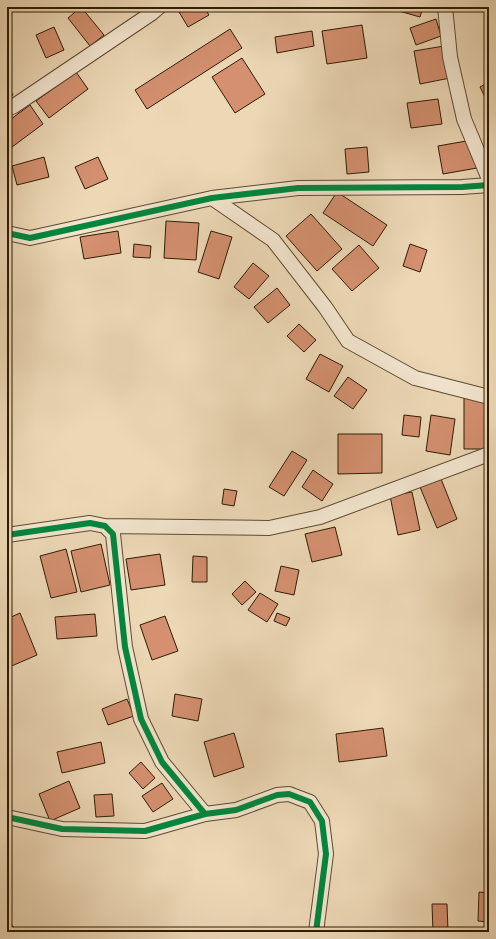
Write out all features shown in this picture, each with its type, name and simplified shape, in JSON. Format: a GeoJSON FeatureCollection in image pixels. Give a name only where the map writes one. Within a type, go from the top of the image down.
{"type":"FeatureCollection","features":[{"type":"Feature","properties":{"kind":"street"},"geometry":{"type":"LineString","coordinates":[[7,109],[14,106],[159,7]]}},
{"type":"Feature","properties":{"kind":"street"},"geometry":{"type":"LineString","coordinates":[[445,7],[450,57],[464,119],[489,179]]}},
{"type":"Feature","properties":{"kind":"street"},"geometry":{"type":"LineString","coordinates":[[7,233],[30,238],[212,198],[298,188],[462,187],[489,185]]}},
{"type":"Feature","properties":{"kind":"street"},"geometry":{"type":"LineString","coordinates":[[212,198],[273,240],[325,307],[348,341],[415,378],[489,397]]}},
{"type":"Feature","properties":{"kind":"street"},"geometry":{"type":"LineString","coordinates":[[7,535],[90,523],[104,526],[269,528],[320,517],[489,454]]}},
{"type":"Feature","properties":{"kind":"street"},"geometry":{"type":"LineString","coordinates":[[104,526],[113,534],[125,647],[141,719],[162,762],[205,814]]}},
{"type":"Feature","properties":{"kind":"street"},"geometry":{"type":"LineString","coordinates":[[7,817],[62,828],[145,831],[205,814],[236,810],[277,795],[289,794],[310,802],[322,821],[326,854],[316,932]]}},
{"type":"Feature","properties":{"kind":"building"},"geometry":{"type":"Polygon","coordinates":[[[81,7],[104,35],[90,46],[68,18],[81,7]]]}},
{"type":"Feature","properties":{"kind":"building"},"geometry":{"type":"Polygon","coordinates":[[[176,7],[204,7],[209,15],[188,27],[176,7]]]}},
{"type":"Feature","properties":{"kind":"building"},"geometry":{"type":"Polygon","coordinates":[[[325,7],[343,7],[344,10],[325,11],[325,7]]]}},
{"type":"Feature","properties":{"kind":"building"},"geometry":{"type":"Polygon","coordinates":[[[400,7],[423,7],[420,17],[399,11],[400,7]]]}},
{"type":"Feature","properties":{"kind":"building"},"geometry":{"type":"Polygon","coordinates":[[[436,19],[441,36],[416,45],[410,28],[436,19]]]}},
{"type":"Feature","properties":{"kind":"building"},"geometry":{"type":"Polygon","coordinates":[[[362,25],[367,58],[327,64],[322,31],[362,25]]]}},
{"type":"Feature","properties":{"kind":"building"},"geometry":{"type":"Polygon","coordinates":[[[54,27],[64,50],[46,58],[36,35],[54,27]]]}},
{"type":"Feature","properties":{"kind":"building"},"geometry":{"type":"Polygon","coordinates":[[[230,29],[242,48],[147,109],[135,90],[230,29]]]}},
{"type":"Feature","properties":{"kind":"building"},"geometry":{"type":"Polygon","coordinates":[[[312,31],[314,46],[277,53],[275,37],[312,31]]]}},
{"type":"Feature","properties":{"kind":"building"},"geometry":{"type":"Polygon","coordinates":[[[444,46],[450,78],[420,84],[414,51],[444,46]]]}},
{"type":"Feature","properties":{"kind":"building"},"geometry":{"type":"Polygon","coordinates":[[[242,58],[265,94],[235,113],[212,77],[242,58]]]}},
{"type":"Feature","properties":{"kind":"building"},"geometry":{"type":"Polygon","coordinates":[[[76,72],[88,89],[49,118],[36,101],[76,72]]]}},
{"type":"Feature","properties":{"kind":"building"},"geometry":{"type":"Polygon","coordinates":[[[489,82],[489,105],[480,87],[489,82]]]}},
{"type":"Feature","properties":{"kind":"building"},"geometry":{"type":"Polygon","coordinates":[[[7,84],[13,95],[7,99],[7,84]]]}},
{"type":"Feature","properties":{"kind":"building"},"geometry":{"type":"Polygon","coordinates":[[[438,99],[442,124],[411,128],[407,103],[438,99]]]}},
{"type":"Feature","properties":{"kind":"building"},"geometry":{"type":"Polygon","coordinates":[[[30,105],[43,124],[12,147],[7,140],[7,122],[30,105]]]}},
{"type":"Feature","properties":{"kind":"building"},"geometry":{"type":"Polygon","coordinates":[[[472,140],[477,168],[443,174],[438,146],[472,140]]]}},
{"type":"Feature","properties":{"kind":"building"},"geometry":{"type":"Polygon","coordinates":[[[367,147],[369,172],[347,174],[345,149],[367,147]]]}},
{"type":"Feature","properties":{"kind":"building"},"geometry":{"type":"Polygon","coordinates":[[[44,157],[49,177],[17,185],[12,166],[44,157]]]}},
{"type":"Feature","properties":{"kind":"building"},"geometry":{"type":"Polygon","coordinates":[[[98,157],[108,179],[85,189],[75,167],[98,157]]]}},
{"type":"Feature","properties":{"kind":"building"},"geometry":{"type":"Polygon","coordinates":[[[337,192],[387,225],[373,246],[323,213],[337,192]]]}},
{"type":"Feature","properties":{"kind":"building"},"geometry":{"type":"Polygon","coordinates":[[[311,214],[342,249],[317,271],[286,236],[311,214]]]}},
{"type":"Feature","properties":{"kind":"building"},"geometry":{"type":"Polygon","coordinates":[[[166,221],[199,223],[196,260],[164,258],[166,221]]]}},
{"type":"Feature","properties":{"kind":"building"},"geometry":{"type":"Polygon","coordinates":[[[118,231],[121,253],[84,259],[80,237],[118,231]]]}},
{"type":"Feature","properties":{"kind":"building"},"geometry":{"type":"Polygon","coordinates":[[[211,231],[232,237],[219,279],[198,272],[211,231]]]}},
{"type":"Feature","properties":{"kind":"building"},"geometry":{"type":"Polygon","coordinates":[[[134,244],[151,246],[150,258],[133,257],[134,244]]]}},
{"type":"Feature","properties":{"kind":"building"},"geometry":{"type":"Polygon","coordinates":[[[410,244],[427,250],[420,272],[403,266],[410,244]]]}},
{"type":"Feature","properties":{"kind":"building"},"geometry":{"type":"Polygon","coordinates":[[[359,245],[379,268],[352,291],[332,269],[359,245]]]}},
{"type":"Feature","properties":{"kind":"building"},"geometry":{"type":"Polygon","coordinates":[[[253,263],[269,276],[249,299],[234,287],[253,263]]]}},
{"type":"Feature","properties":{"kind":"building"},"geometry":{"type":"Polygon","coordinates":[[[277,288],[290,305],[268,323],[254,307],[277,288]]]}},
{"type":"Feature","properties":{"kind":"building"},"geometry":{"type":"Polygon","coordinates":[[[299,324],[316,340],[304,352],[287,336],[299,324]]]}},
{"type":"Feature","properties":{"kind":"building"},"geometry":{"type":"Polygon","coordinates":[[[320,354],[343,366],[329,392],[306,379],[320,354]]]}},
{"type":"Feature","properties":{"kind":"building"},"geometry":{"type":"Polygon","coordinates":[[[348,377],[367,390],[353,409],[334,396],[348,377]]]}},
{"type":"Feature","properties":{"kind":"building"},"geometry":{"type":"Polygon","coordinates":[[[464,398],[485,399],[485,449],[464,449],[464,398]]]}},
{"type":"Feature","properties":{"kind":"building"},"geometry":{"type":"Polygon","coordinates":[[[404,415],[421,417],[419,437],[402,435],[404,415]]]}},
{"type":"Feature","properties":{"kind":"building"},"geometry":{"type":"Polygon","coordinates":[[[431,415],[455,419],[450,455],[426,451],[431,415]]]}},
{"type":"Feature","properties":{"kind":"building"},"geometry":{"type":"Polygon","coordinates":[[[338,434],[382,434],[382,473],[338,474],[338,434]]]}},
{"type":"Feature","properties":{"kind":"building"},"geometry":{"type":"Polygon","coordinates":[[[292,451],[307,460],[284,496],[269,487],[292,451]]]}},
{"type":"Feature","properties":{"kind":"building"},"geometry":{"type":"Polygon","coordinates":[[[313,470],[333,484],[322,501],[302,487],[313,470]]]}},
{"type":"Feature","properties":{"kind":"building"},"geometry":{"type":"Polygon","coordinates":[[[441,479],[457,519],[437,528],[420,487],[441,479]]]}},
{"type":"Feature","properties":{"kind":"building"},"geometry":{"type":"Polygon","coordinates":[[[224,489],[237,491],[234,506],[222,504],[224,489]]]}},
{"type":"Feature","properties":{"kind":"building"},"geometry":{"type":"Polygon","coordinates":[[[412,492],[420,530],[398,535],[390,496],[412,492]]]}},
{"type":"Feature","properties":{"kind":"building"},"geometry":{"type":"Polygon","coordinates":[[[335,527],[342,555],[312,562],[305,534],[335,527]]]}},
{"type":"Feature","properties":{"kind":"building"},"geometry":{"type":"Polygon","coordinates":[[[101,544],[110,585],[81,592],[71,551],[101,544]]]}},
{"type":"Feature","properties":{"kind":"building"},"geometry":{"type":"Polygon","coordinates":[[[66,549],[77,592],[51,598],[40,556],[66,549]]]}},
{"type":"Feature","properties":{"kind":"building"},"geometry":{"type":"Polygon","coordinates":[[[160,554],[165,585],[131,590],[126,559],[160,554]]]}},
{"type":"Feature","properties":{"kind":"building"},"geometry":{"type":"Polygon","coordinates":[[[193,556],[207,557],[207,582],[192,582],[193,556]]]}},
{"type":"Feature","properties":{"kind":"building"},"geometry":{"type":"Polygon","coordinates":[[[281,566],[299,570],[294,595],[275,591],[281,566]]]}},
{"type":"Feature","properties":{"kind":"building"},"geometry":{"type":"Polygon","coordinates":[[[245,581],[256,592],[242,605],[232,594],[245,581]]]}},
{"type":"Feature","properties":{"kind":"building"},"geometry":{"type":"Polygon","coordinates":[[[260,593],[278,604],[267,622],[248,610],[260,593]]]}},
{"type":"Feature","properties":{"kind":"building"},"geometry":{"type":"Polygon","coordinates":[[[20,613],[37,655],[7,668],[7,619],[20,613]]]}},
{"type":"Feature","properties":{"kind":"building"},"geometry":{"type":"Polygon","coordinates":[[[277,613],[290,618],[286,626],[274,621],[277,613]]]}},
{"type":"Feature","properties":{"kind":"building"},"geometry":{"type":"Polygon","coordinates":[[[95,614],[97,636],[57,639],[55,617],[95,614]]]}},
{"type":"Feature","properties":{"kind":"building"},"geometry":{"type":"Polygon","coordinates":[[[165,616],[178,651],[152,660],[140,625],[165,616]]]}},
{"type":"Feature","properties":{"kind":"building"},"geometry":{"type":"Polygon","coordinates":[[[175,694],[202,699],[198,721],[172,716],[175,694]]]}},
{"type":"Feature","properties":{"kind":"building"},"geometry":{"type":"Polygon","coordinates":[[[127,699],[134,716],[108,725],[102,709],[127,699]]]}},
{"type":"Feature","properties":{"kind":"building"},"geometry":{"type":"Polygon","coordinates":[[[383,728],[387,756],[339,762],[336,734],[383,728]]]}},
{"type":"Feature","properties":{"kind":"building"},"geometry":{"type":"Polygon","coordinates":[[[234,733],[244,767],[214,777],[204,742],[234,733]]]}},
{"type":"Feature","properties":{"kind":"building"},"geometry":{"type":"Polygon","coordinates":[[[101,742],[105,763],[62,773],[57,752],[101,742]]]}},
{"type":"Feature","properties":{"kind":"building"},"geometry":{"type":"Polygon","coordinates":[[[141,762],[155,778],[143,789],[129,773],[141,762]]]}},
{"type":"Feature","properties":{"kind":"building"},"geometry":{"type":"Polygon","coordinates":[[[69,781],[80,808],[50,821],[39,794],[69,781]]]}},
{"type":"Feature","properties":{"kind":"building"},"geometry":{"type":"Polygon","coordinates":[[[162,783],[173,799],[153,812],[142,796],[162,783]]]}},
{"type":"Feature","properties":{"kind":"building"},"geometry":{"type":"Polygon","coordinates":[[[112,794],[114,816],[96,817],[94,795],[112,794]]]}},
{"type":"Feature","properties":{"kind":"building"},"geometry":{"type":"Polygon","coordinates":[[[479,892],[489,893],[489,922],[478,921],[479,892]]]}},
{"type":"Feature","properties":{"kind":"building"},"geometry":{"type":"Polygon","coordinates":[[[432,904],[447,904],[448,931],[433,932],[432,904]]]}},
{"type":"Feature","properties":{"kind":"building"},"geometry":{"type":"Polygon","coordinates":[[[9,921],[17,932],[7,932],[7,922],[9,921]]]}},
{"type":"Feature","properties":{"kind":"cycle path"},"geometry":{"type":"LineString","coordinates":[[7,233],[30,238],[212,198],[298,188],[462,187],[489,185]]}},
{"type":"Feature","properties":{"kind":"cycle path"},"geometry":{"type":"LineString","coordinates":[[7,535],[90,523],[105,526],[113,534],[125,647],[141,719],[162,762],[205,814]]}},
{"type":"Feature","properties":{"kind":"cycle path"},"geometry":{"type":"LineString","coordinates":[[7,817],[62,829],[145,831],[205,814],[236,810],[277,795],[289,794],[310,802],[322,821],[326,854],[316,932]]}}]}
